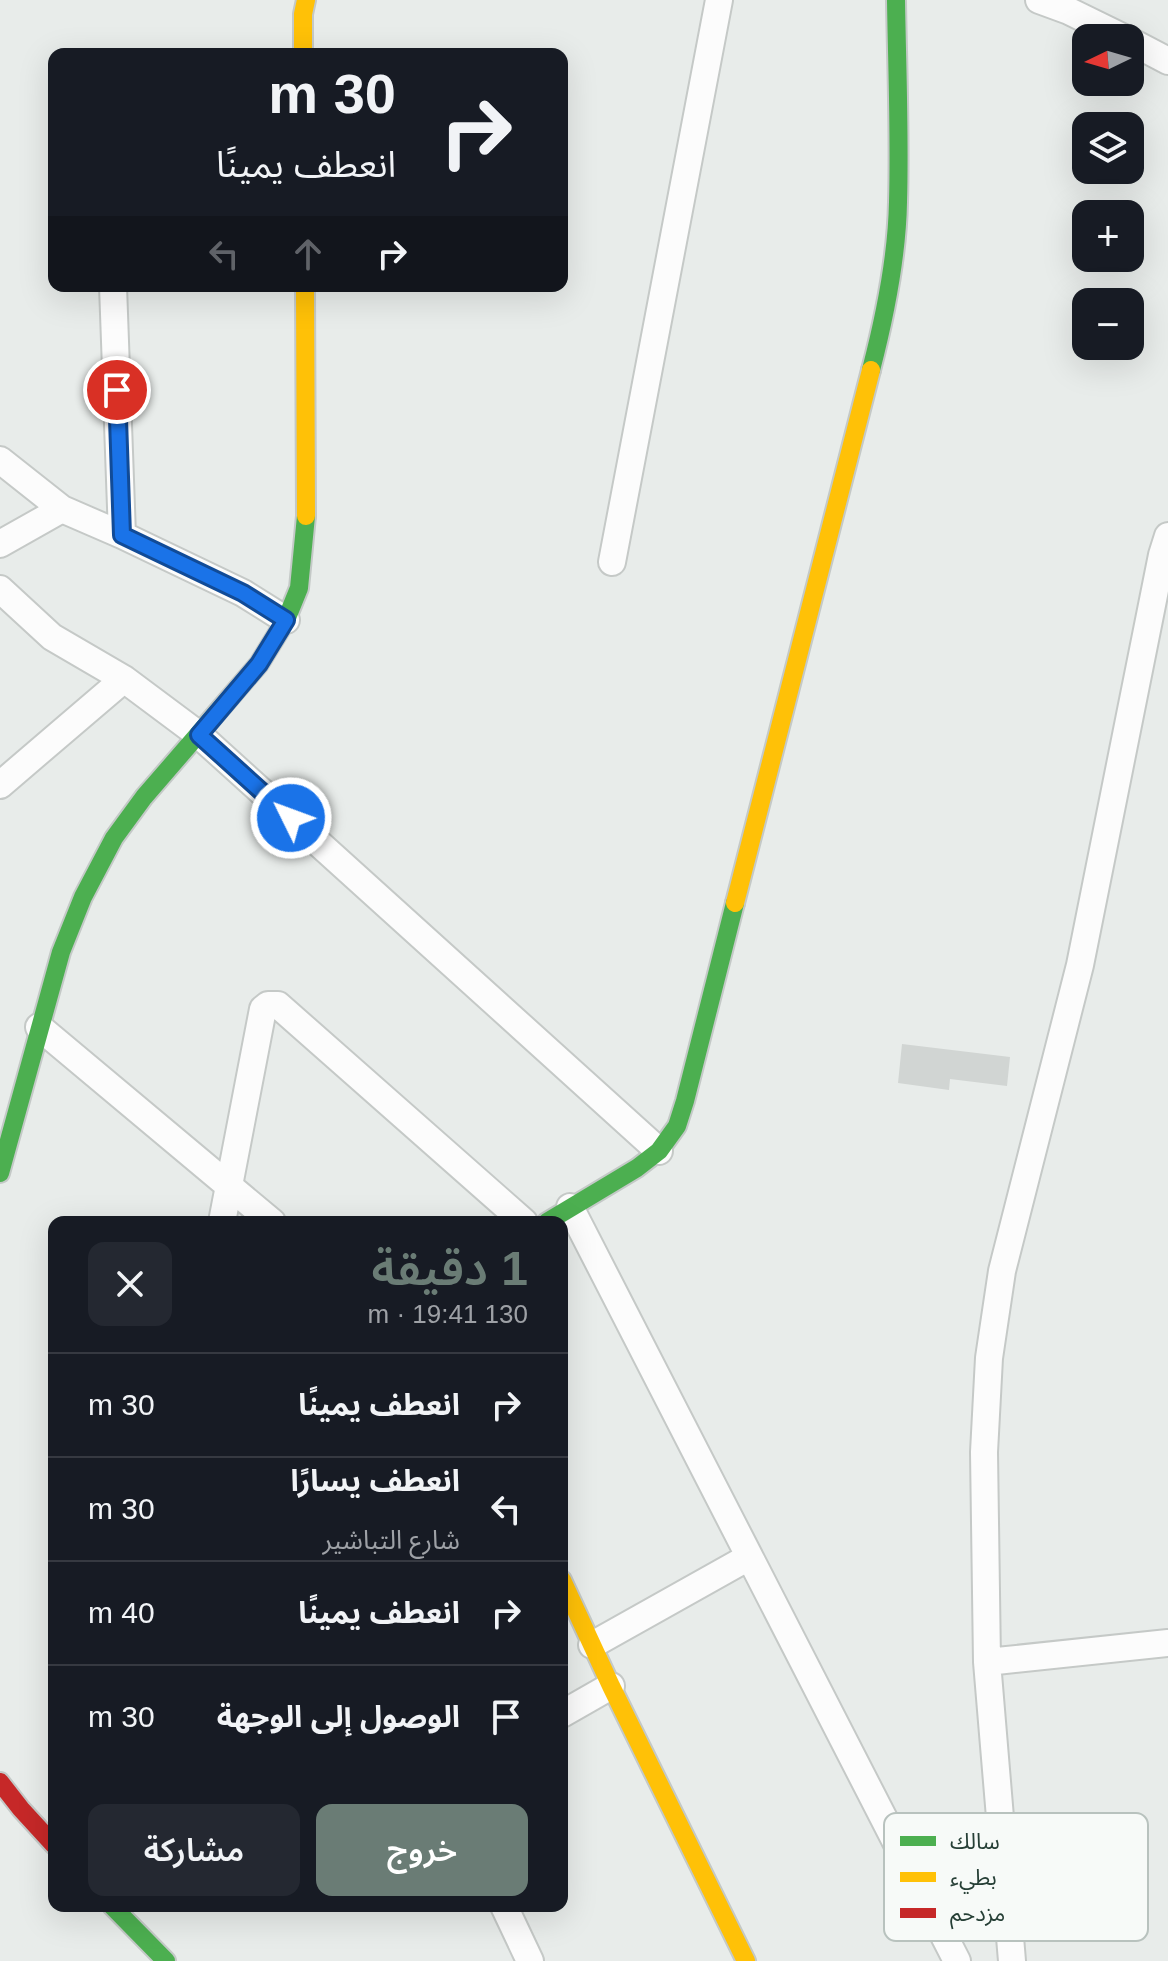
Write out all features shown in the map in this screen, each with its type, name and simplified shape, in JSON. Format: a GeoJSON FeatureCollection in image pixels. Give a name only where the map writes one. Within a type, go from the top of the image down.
{"type":"FeatureCollection","features":[{"type":"Feature","properties":{"kind":"street"},"geometry":{"type":"LineString","coordinates":[[303,48],[306,0]]}},
{"type":"Feature","properties":{"kind":"street"},"geometry":{"type":"LineString","coordinates":[[612,562],[719,0]]}},
{"type":"Feature","properties":{"kind":"street"},"geometry":{"type":"LineString","coordinates":[[556,1216],[637,1168],[659,1151],[677,1126],[685,1101],[881,332],[891,276],[898,204],[896,0]]}},
{"type":"Feature","properties":{"kind":"street"},"geometry":{"type":"LineString","coordinates":[[1039,0],[1095,24]]}},
{"type":"Feature","properties":{"kind":"street"},"geometry":{"type":"LineString","coordinates":[[1144,48],[1168,61]]}},
{"type":"Feature","properties":{"kind":"street"},"geometry":{"type":"LineString","coordinates":[[113,292],[122,535]]}},
{"type":"Feature","properties":{"kind":"street"},"geometry":{"type":"LineString","coordinates":[[0,1173],[61,952],[83,897],[114,838],[144,797],[259,664],[286,620],[299,588],[306,525],[305,292]]}},
{"type":"Feature","properties":{"kind":"street"},"geometry":{"type":"LineString","coordinates":[[0,460],[62,509],[243,593],[286,620]]}},
{"type":"Feature","properties":{"kind":"street"},"geometry":{"type":"LineString","coordinates":[[0,544],[62,509]]}},
{"type":"Feature","properties":{"kind":"street"},"geometry":{"type":"LineString","coordinates":[[1000,1813],[987,1662],[984,1452],[989,1358],[1002,1271],[1080,965],[1168,536]]}},
{"type":"Feature","properties":{"kind":"street"},"geometry":{"type":"LineString","coordinates":[[0,589],[52,637],[124,679],[199,735],[659,1151]]}},
{"type":"Feature","properties":{"kind":"street"},"geometry":{"type":"LineString","coordinates":[[0,785],[124,679]]}},
{"type":"Feature","properties":{"kind":"street"},"geometry":{"type":"LineString","coordinates":[[223,1216],[263,1009],[273,1004],[278,1005],[517,1216]]}},
{"type":"Feature","properties":{"kind":"street"},"geometry":{"type":"LineString","coordinates":[[39,1027],[265,1216]]}},
{"type":"Feature","properties":{"kind":"street"},"geometry":{"type":"LineString","coordinates":[[570,1207],[884,1819]]}},
{"type":"Feature","properties":{"kind":"street"},"geometry":{"type":"LineString","coordinates":[[592,1645],[749,1557]]}},
{"type":"Feature","properties":{"kind":"street"},"geometry":{"type":"LineString","coordinates":[[568,1593],[746,1961]]}},
{"type":"Feature","properties":{"kind":"street"},"geometry":{"type":"LineString","coordinates":[[987,1662],[1168,1643]]}},
{"type":"Feature","properties":{"kind":"street"},"geometry":{"type":"LineString","coordinates":[[568,1711],[611,1686]]}},
{"type":"Feature","properties":{"kind":"street"},"geometry":{"type":"LineString","coordinates":[[0,1782],[48,1838]]}},
{"type":"Feature","properties":{"kind":"street"},"geometry":{"type":"LineString","coordinates":[[118,1912],[166,1961]]}},
{"type":"Feature","properties":{"kind":"street"},"geometry":{"type":"LineString","coordinates":[[507,1912],[530,1961]]}},
{"type":"Feature","properties":{"kind":"street"},"geometry":{"type":"LineString","coordinates":[[947,1941],[957,1961]]}},
{"type":"Feature","properties":{"kind":"street"},"geometry":{"type":"LineString","coordinates":[[1010,1941],[1012,1961]]}},
{"type":"Feature","properties":{"kind":"building"},"geometry":{"type":"Polygon","coordinates":[[[902,1044],[1010,1057],[1007,1086],[950,1079],[949,1090],[898,1083],[902,1044]]]}},
{"type":"Feature","properties":{"kind":"traffic: fast"},"geometry":{"type":"LineString","coordinates":[[871,370],[889,287],[897,223],[896,0]]}},
{"type":"Feature","properties":{"kind":"traffic: fast"},"geometry":{"type":"LineString","coordinates":[[0,1173],[61,952],[83,897],[114,838],[144,797],[259,664],[286,620],[299,588],[306,516]]}},
{"type":"Feature","properties":{"kind":"traffic: fast"},"geometry":{"type":"LineString","coordinates":[[557,1216],[637,1168],[659,1151],[677,1126],[735,903]]}},
{"type":"Feature","properties":{"kind":"traffic: fast"},"geometry":{"type":"LineString","coordinates":[[118,1912],[166,1961]]}},
{"type":"Feature","properties":{"kind":"traffic: slow"},"geometry":{"type":"LineString","coordinates":[[303,48],[306,0]]}},
{"type":"Feature","properties":{"kind":"traffic: slow"},"geometry":{"type":"LineString","coordinates":[[305,292],[306,516]]}},
{"type":"Feature","properties":{"kind":"traffic: slow"},"geometry":{"type":"LineString","coordinates":[[735,903],[871,370]]}},
{"type":"Feature","properties":{"kind":"traffic: slow"},"geometry":{"type":"LineString","coordinates":[[568,1593],[746,1961]]}},
{"type":"Feature","properties":{"kind":"traffic: jam"},"geometry":{"type":"LineString","coordinates":[[0,1782],[48,1838]]}},
{"type":"Feature","properties":{"kind":"route"},"geometry":{"type":"LineString","coordinates":[[117,390],[122,535],[243,593],[286,620],[259,664],[199,735],[291,818]]}}]}
